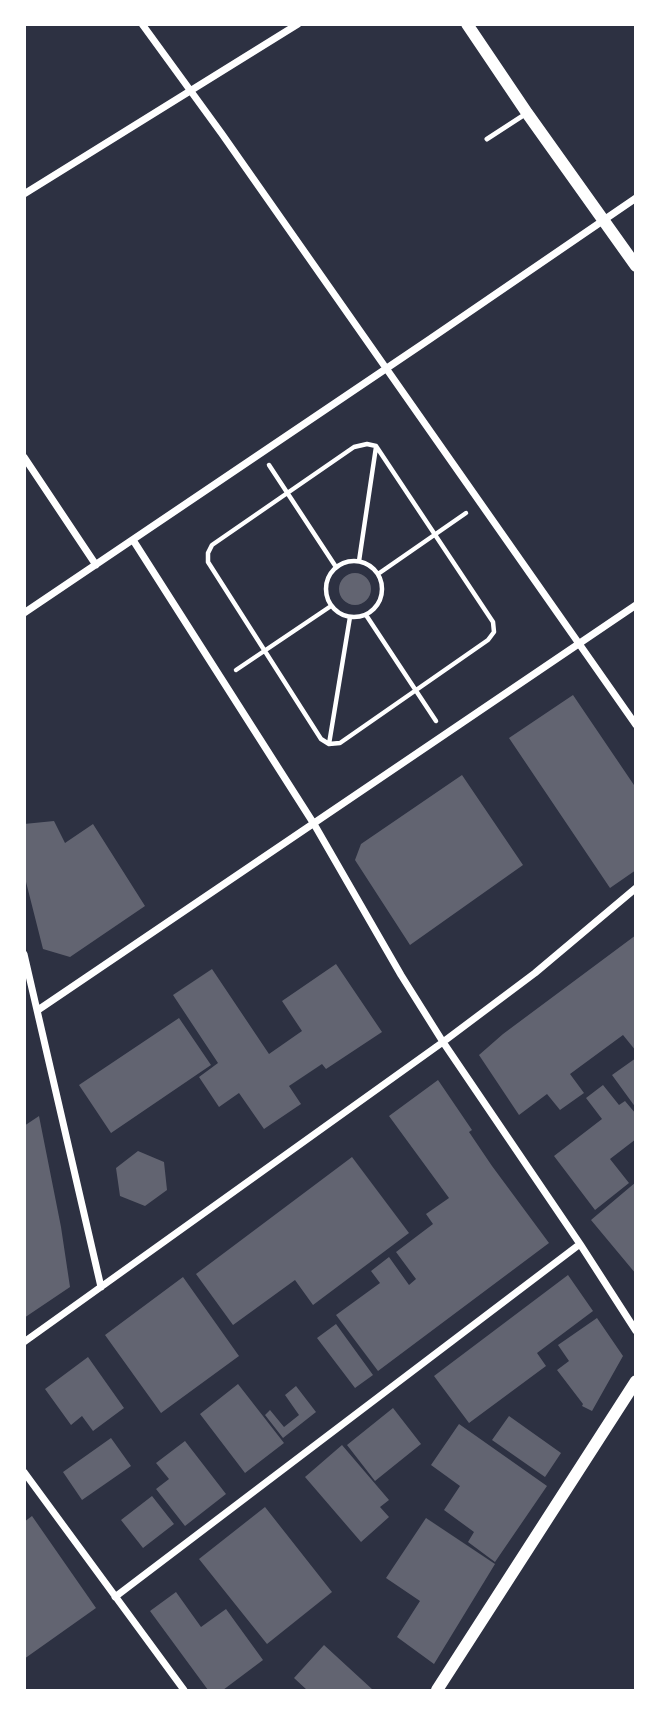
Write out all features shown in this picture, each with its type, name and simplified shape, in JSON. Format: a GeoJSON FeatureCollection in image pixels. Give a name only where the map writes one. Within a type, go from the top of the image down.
{"type":"FeatureCollection","features":[{"type":"Feature","properties":{"kind":"street"},"geometry":{"type":"LineString","coordinates":[[142,24],[387,368],[635,725]]}},
{"type":"Feature","properties":{"kind":"street"},"geometry":{"type":"LineString","coordinates":[[24,194],[298,24]]}},
{"type":"Feature","properties":{"kind":"street"},"geometry":{"type":"LineString","coordinates":[[467,24],[635,266]]}},
{"type":"Feature","properties":{"kind":"street"},"geometry":{"type":"LineString","coordinates":[[24,613],[635,198]]}},
{"type":"Feature","properties":{"kind":"street"},"geometry":{"type":"LineString","coordinates":[[24,457],[96,565]]}},
{"type":"Feature","properties":{"kind":"street"},"geometry":{"type":"LineString","coordinates":[[133,540],[314,824],[443,1042],[580,1244],[635,1331]]}},
{"type":"Feature","properties":{"kind":"street"},"geometry":{"type":"LineString","coordinates":[[38,1010],[635,605]]}},
{"type":"Feature","properties":{"kind":"street"},"geometry":{"type":"LineString","coordinates":[[24,1342],[443,1042],[535,973],[635,888]]}},
{"type":"Feature","properties":{"kind":"street"},"geometry":{"type":"LineString","coordinates":[[24,954],[101,1287]]}},
{"type":"Feature","properties":{"kind":"street"},"geometry":{"type":"LineString","coordinates":[[115,1597],[580,1244]]}},
{"type":"Feature","properties":{"kind":"street"},"geometry":{"type":"LineString","coordinates":[[437,1690],[635,1381]]}},
{"type":"Feature","properties":{"kind":"street"},"geometry":{"type":"LineString","coordinates":[[24,1472],[184,1690]]}},
{"type":"Feature","properties":{"kind":"lane"},"geometry":{"type":"LineString","coordinates":[[487,139],[527,113]]}},
{"type":"Feature","properties":{"kind":"path"},"geometry":{"type":"LineString","coordinates":[[367,444],[376,446],[493,622],[494,632],[488,640],[340,743],[329,744],[321,739],[208,562],[212,545],[287,493],[354,447],[367,444]]}},
{"type":"Feature","properties":{"kind":"path"},"geometry":{"type":"LineString","coordinates":[[359,561],[376,446]]}},
{"type":"Feature","properties":{"kind":"path"},"geometry":{"type":"LineString","coordinates":[[261,453],[336,566]]}},
{"type":"Feature","properties":{"kind":"path"},"geometry":{"type":"LineString","coordinates":[[378,574],[480,504]]}},
{"type":"Feature","properties":{"kind":"path"},"geometry":{"type":"LineString","coordinates":[[359,561],[373,568],[378,574],[382,592],[374,609],[366,615],[342,615],[331,606],[326,589],[330,573],[336,566],[343,562],[359,561]]}},
{"type":"Feature","properties":{"kind":"path"},"geometry":{"type":"LineString","coordinates":[[222,680],[331,606]]}},
{"type":"Feature","properties":{"kind":"path"},"geometry":{"type":"LineString","coordinates":[[366,615],[445,733]]}},
{"type":"Feature","properties":{"kind":"path"},"geometry":{"type":"LineString","coordinates":[[329,744],[350,617]]}},
{"type":"Feature","properties":{"kind":"building"},"geometry":{"type":"Polygon","coordinates":[[[355,573],[366,578],[371,589],[366,600],[355,605],[344,600],[339,589],[344,578],[355,573]]]}},
{"type":"Feature","properties":{"kind":"building"},"geometry":{"type":"Polygon","coordinates":[[[573,695],[636,788],[636,870],[610,888],[509,738],[573,695]]]}},
{"type":"Feature","properties":{"kind":"building"},"geometry":{"type":"Polygon","coordinates":[[[462,775],[523,865],[410,945],[355,860],[361,844],[462,775]]]}},
{"type":"Feature","properties":{"kind":"building"},"geometry":{"type":"Polygon","coordinates":[[[54,821],[65,843],[93,824],[145,906],[70,957],[43,949],[24,874],[24,824],[54,821]]]}},
{"type":"Feature","properties":{"kind":"building"},"geometry":{"type":"Polygon","coordinates":[[[636,935],[636,1051],[623,1035],[570,1074],[584,1093],[560,1110],[547,1094],[519,1115],[479,1055],[503,1034],[636,935]]]}},
{"type":"Feature","properties":{"kind":"building"},"geometry":{"type":"Polygon","coordinates":[[[336,964],[382,1032],[326,1069],[322,1064],[289,1086],[301,1104],[264,1129],[239,1093],[219,1107],[199,1077],[218,1063],[173,995],[212,969],[269,1054],[302,1031],[282,1001],[336,964]]]}},
{"type":"Feature","properties":{"kind":"building"},"geometry":{"type":"Polygon","coordinates":[[[179,1018],[211,1065],[111,1133],[79,1085],[179,1018]]]}},
{"type":"Feature","properties":{"kind":"building"},"geometry":{"type":"Polygon","coordinates":[[[636,1058],[636,1108],[612,1075],[636,1058]]]}},
{"type":"Feature","properties":{"kind":"building"},"geometry":{"type":"Polygon","coordinates":[[[438,1080],[472,1130],[469,1132],[492,1166],[549,1243],[378,1371],[336,1315],[380,1283],[371,1271],[389,1257],[409,1285],[416,1279],[396,1252],[433,1224],[426,1214],[449,1198],[389,1116],[438,1080]]]}},
{"type":"Feature","properties":{"kind":"building"},"geometry":{"type":"Polygon","coordinates":[[[603,1085],[619,1105],[625,1101],[636,1114],[636,1139],[610,1159],[629,1183],[595,1210],[554,1156],[602,1119],[586,1098],[603,1085]]]}},
{"type":"Feature","properties":{"kind":"building"},"geometry":{"type":"Polygon","coordinates":[[[39,1116],[70,1287],[24,1318],[24,1126],[39,1116]]]}},
{"type":"Feature","properties":{"kind":"building"},"geometry":{"type":"Polygon","coordinates":[[[138,1151],[164,1162],[167,1190],[145,1206],[120,1196],[116,1168],[138,1151]]]}},
{"type":"Feature","properties":{"kind":"building"},"geometry":{"type":"Polygon","coordinates":[[[352,1157],[409,1233],[313,1305],[295,1280],[233,1325],[196,1274],[352,1157]]]}},
{"type":"Feature","properties":{"kind":"building"},"geometry":{"type":"Polygon","coordinates":[[[636,1182],[636,1274],[591,1220],[636,1182]]]}},
{"type":"Feature","properties":{"kind":"building"},"geometry":{"type":"Polygon","coordinates":[[[568,1275],[593,1311],[537,1353],[546,1366],[469,1423],[434,1376],[568,1275]]]}},
{"type":"Feature","properties":{"kind":"building"},"geometry":{"type":"Polygon","coordinates":[[[183,1277],[239,1356],[161,1413],[105,1335],[183,1277]]]}},
{"type":"Feature","properties":{"kind":"building"},"geometry":{"type":"Polygon","coordinates":[[[597,1318],[623,1356],[592,1411],[582,1406],[557,1370],[569,1361],[558,1345],[597,1318]]]}},
{"type":"Feature","properties":{"kind":"building"},"geometry":{"type":"Polygon","coordinates":[[[336,1324],[373,1375],[355,1388],[317,1338],[336,1324]]]}},
{"type":"Feature","properties":{"kind":"building"},"geometry":{"type":"Polygon","coordinates":[[[88,1357],[124,1408],[93,1431],[82,1416],[71,1425],[45,1389],[88,1357]]]}},
{"type":"Feature","properties":{"kind":"building"},"geometry":{"type":"Polygon","coordinates":[[[238,1384],[284,1443],[245,1473],[200,1414],[238,1384]]]}},
{"type":"Feature","properties":{"kind":"building"},"geometry":{"type":"Polygon","coordinates":[[[296,1386],[316,1412],[283,1438],[265,1415],[270,1410],[284,1427],[299,1415],[285,1395],[296,1386]]]}},
{"type":"Feature","properties":{"kind":"building"},"geometry":{"type":"Polygon","coordinates":[[[393,1408],[421,1444],[375,1481],[347,1445],[393,1408]]]}},
{"type":"Feature","properties":{"kind":"building"},"geometry":{"type":"Polygon","coordinates":[[[509,1416],[561,1453],[545,1477],[492,1440],[509,1416]]]}},
{"type":"Feature","properties":{"kind":"building"},"geometry":{"type":"Polygon","coordinates":[[[459,1424],[547,1486],[495,1562],[468,1542],[474,1532],[444,1510],[460,1486],[431,1465],[459,1424]]]}},
{"type":"Feature","properties":{"kind":"building"},"geometry":{"type":"Polygon","coordinates":[[[111,1438],[131,1466],[82,1500],[63,1472],[111,1438]]]}},
{"type":"Feature","properties":{"kind":"building"},"geometry":{"type":"Polygon","coordinates":[[[185,1441],[226,1494],[185,1526],[156,1489],[169,1479],[156,1463],[185,1441]]]}},
{"type":"Feature","properties":{"kind":"building"},"geometry":{"type":"Polygon","coordinates":[[[342,1445],[389,1500],[380,1507],[389,1517],[361,1542],[305,1477],[342,1445]]]}},
{"type":"Feature","properties":{"kind":"building"},"geometry":{"type":"Polygon","coordinates":[[[152,1496],[174,1524],[143,1548],[121,1520],[152,1496]]]}},
{"type":"Feature","properties":{"kind":"building"},"geometry":{"type":"Polygon","coordinates":[[[265,1507],[332,1592],[267,1644],[199,1559],[265,1507]]]}},
{"type":"Feature","properties":{"kind":"building"},"geometry":{"type":"Polygon","coordinates":[[[32,1516],[96,1608],[24,1659],[24,1522],[32,1516]]]}},
{"type":"Feature","properties":{"kind":"building"},"geometry":{"type":"Polygon","coordinates":[[[426,1518],[495,1564],[434,1664],[397,1637],[420,1601],[386,1578],[426,1518]]]}},
{"type":"Feature","properties":{"kind":"building"},"geometry":{"type":"Polygon","coordinates":[[[176,1592],[201,1627],[226,1609],[263,1660],[223,1690],[208,1690],[150,1611],[176,1592]]]}},
{"type":"Feature","properties":{"kind":"building"},"geometry":{"type":"Polygon","coordinates":[[[324,1645],[373,1690],[307,1690],[294,1678],[324,1645]]]}}]}
